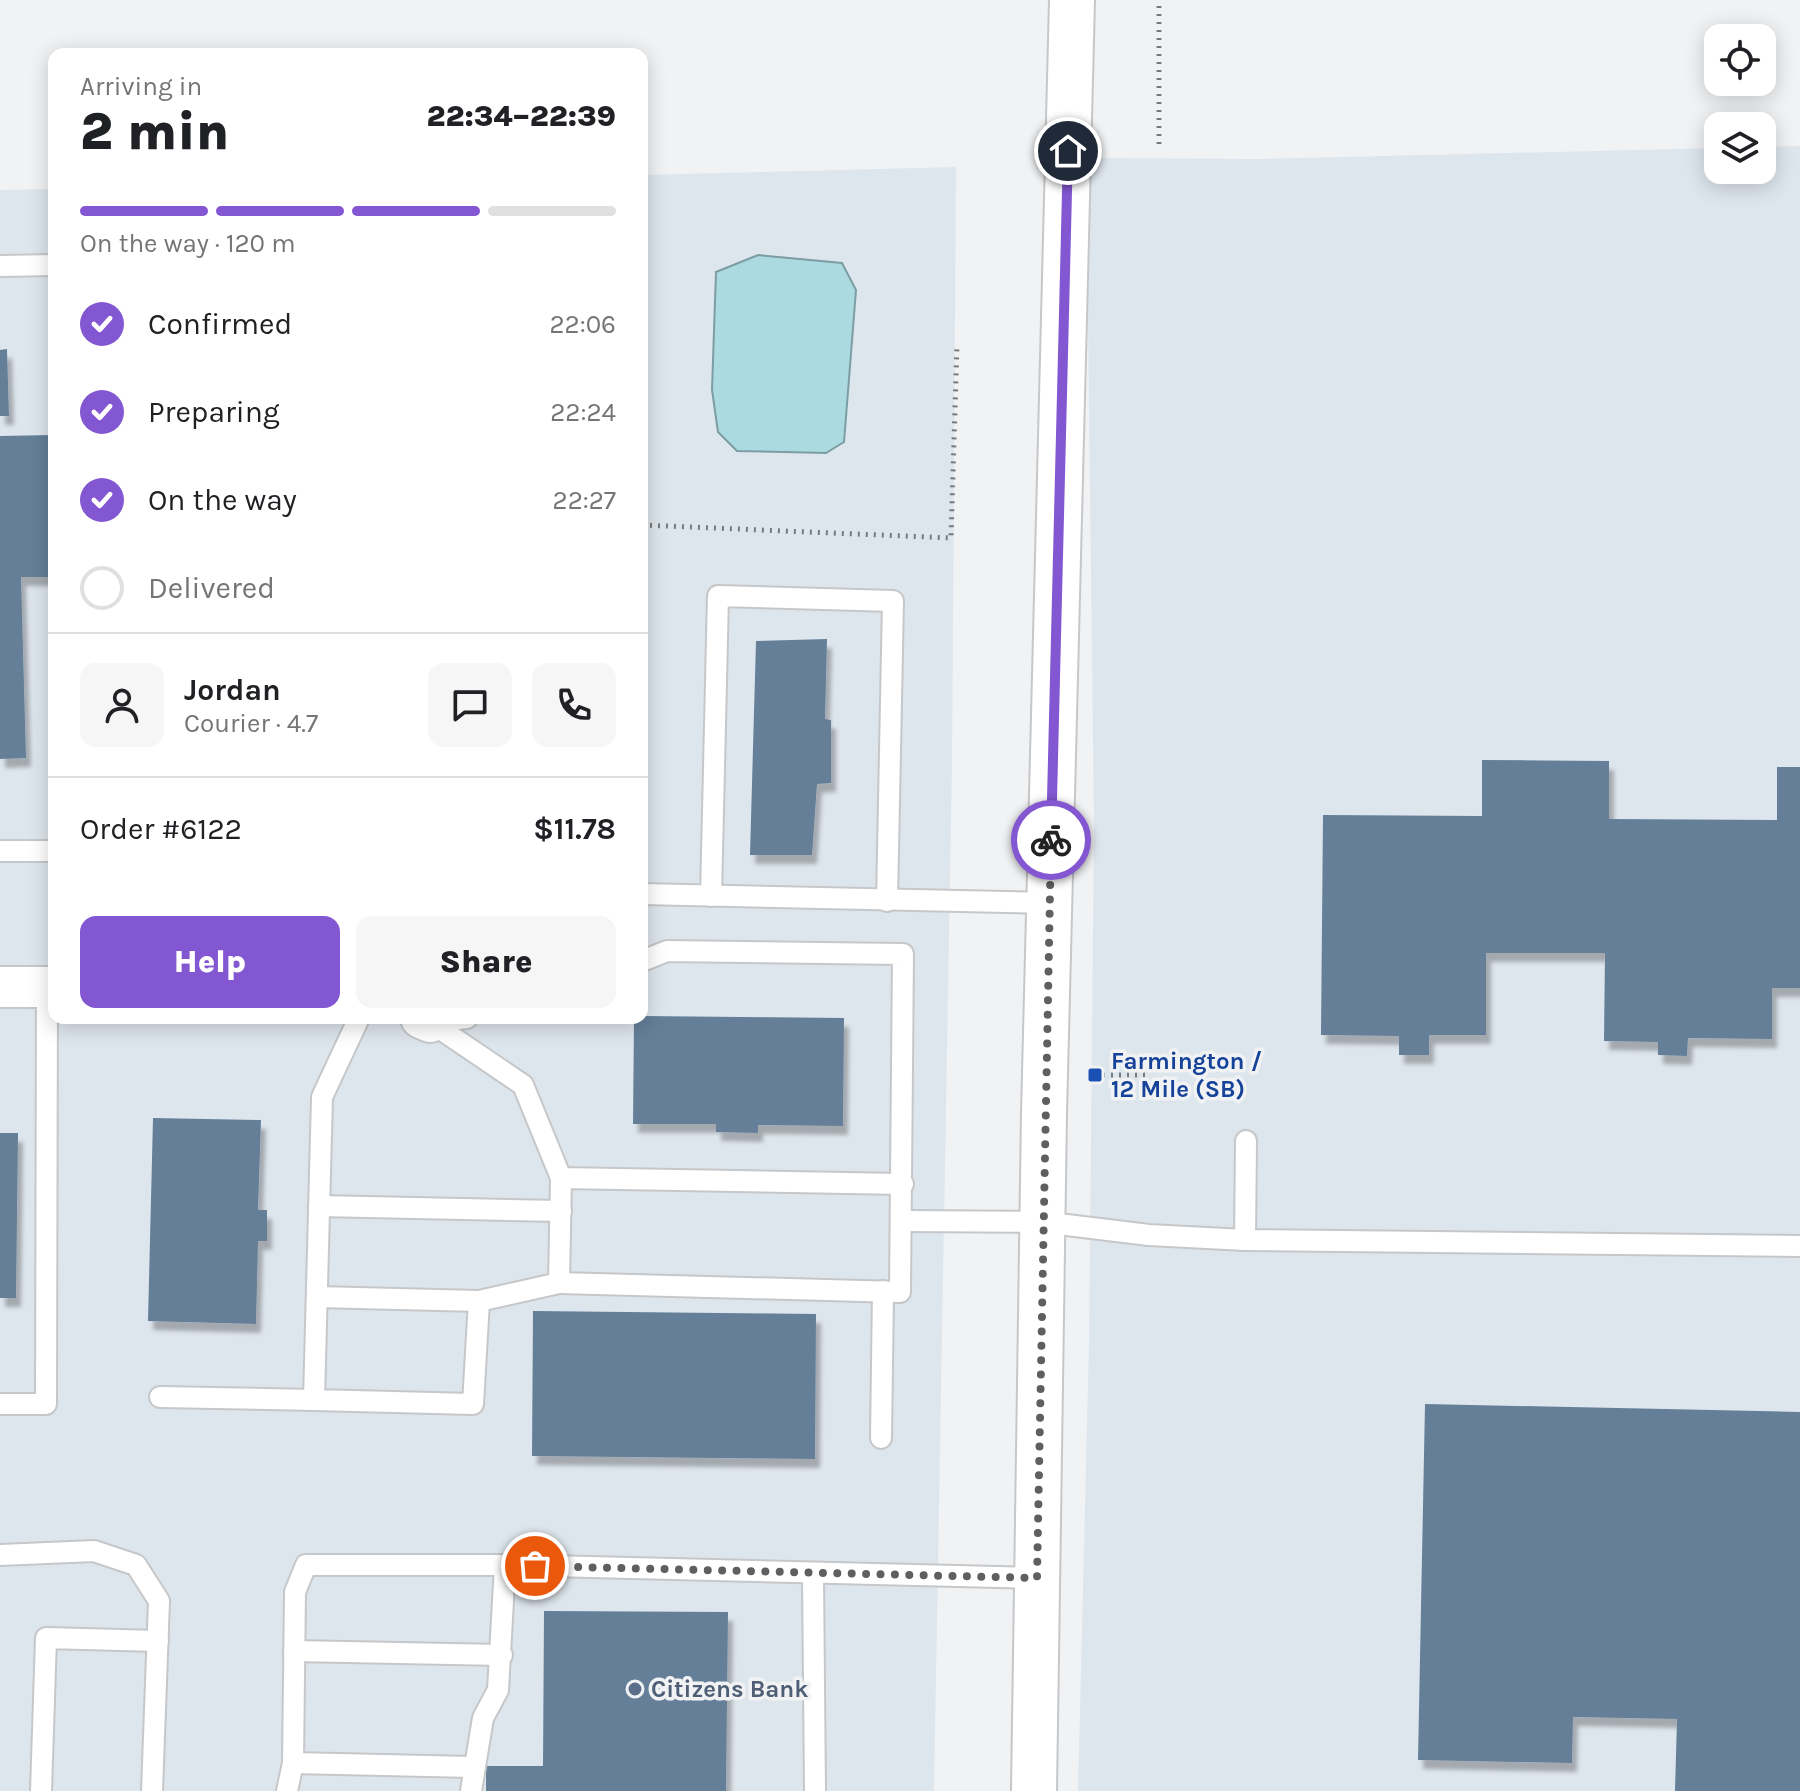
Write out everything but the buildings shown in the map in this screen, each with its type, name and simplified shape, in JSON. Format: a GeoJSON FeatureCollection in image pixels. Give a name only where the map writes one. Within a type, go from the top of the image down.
{"type":"FeatureCollection","features":[{"type":"Feature","properties":{"kind":"street"},"geometry":{"type":"LineString","coordinates":[[1034,1791],[1042,1222],[1072,0]]}},
{"type":"Feature","properties":{"kind":"street"},"geometry":{"type":"LineString","coordinates":[[0,987],[48,987]]}},
{"type":"Feature","properties":{"kind":"lane"},"geometry":{"type":"LineString","coordinates":[[0,266],[48,265]]}},
{"type":"Feature","properties":{"kind":"lane"},"geometry":{"type":"LineString","coordinates":[[711,896],[718,596],[734,596],[893,601],[887,901]]}},
{"type":"Feature","properties":{"kind":"lane"},"geometry":{"type":"LineString","coordinates":[[0,851],[48,851]]}},
{"type":"Feature","properties":{"kind":"lane"},"geometry":{"type":"LineString","coordinates":[[648,894],[1049,903]]}},
{"type":"Feature","properties":{"kind":"lane"},"geometry":{"type":"LineString","coordinates":[[317,1297],[479,1301],[559,1283],[900,1292],[903,954],[667,951],[648,959]]}},
{"type":"Feature","properties":{"kind":"lane"},"geometry":{"type":"LineString","coordinates":[[0,1404],[46,1404],[50,1024]]}},
{"type":"Feature","properties":{"kind":"lane"},"geometry":{"type":"LineString","coordinates":[[314,1400],[322,1097],[356,1024]]}},
{"type":"Feature","properties":{"kind":"lane"},"geometry":{"type":"LineString","coordinates":[[446,1024],[523,1085],[561,1178],[559,1283]]}},
{"type":"Feature","properties":{"kind":"lane"},"geometry":{"type":"LineString","coordinates":[[1245,1240],[1246,1141]]}},
{"type":"Feature","properties":{"kind":"lane"},"geometry":{"type":"LineString","coordinates":[[561,1178],[903,1184]]}},
{"type":"Feature","properties":{"kind":"lane"},"geometry":{"type":"LineString","coordinates":[[319,1206],[561,1211]]}},
{"type":"Feature","properties":{"kind":"lane"},"geometry":{"type":"LineString","coordinates":[[903,1221],[1042,1222],[1149,1235],[1245,1240],[1800,1246]]}},
{"type":"Feature","properties":{"kind":"lane"},"geometry":{"type":"LineString","coordinates":[[881,1438],[883,1291]]}},
{"type":"Feature","properties":{"kind":"lane"},"geometry":{"type":"LineString","coordinates":[[160,1397],[473,1404],[479,1301]]}},
{"type":"Feature","properties":{"kind":"lane"},"geometry":{"type":"LineString","coordinates":[[0,1555],[94,1551],[136,1565],[159,1601],[152,1791]]}},
{"type":"Feature","properties":{"kind":"lane"},"geometry":{"type":"LineString","coordinates":[[287,1791],[293,1763],[295,1592],[306,1565],[505,1565],[1037,1578]]}},
{"type":"Feature","properties":{"kind":"lane"},"geometry":{"type":"LineString","coordinates":[[471,1791],[472,1767],[483,1718],[498,1690],[505,1565]]}},
{"type":"Feature","properties":{"kind":"lane"},"geometry":{"type":"LineString","coordinates":[[813,1574],[815,1791]]}},
{"type":"Feature","properties":{"kind":"lane"},"geometry":{"type":"LineString","coordinates":[[41,1791],[46,1638],[158,1641]]}},
{"type":"Feature","properties":{"kind":"lane"},"geometry":{"type":"LineString","coordinates":[[294,1651],[502,1655]]}},
{"type":"Feature","properties":{"kind":"lane"},"geometry":{"type":"LineString","coordinates":[[293,1763],[472,1767]]}},
{"type":"Feature","properties":{"kind":"path"},"geometry":{"type":"LineString","coordinates":[[1159,0],[1159,144]]}},
{"type":"Feature","properties":{"kind":"path"},"geometry":{"type":"LineString","coordinates":[[648,525],[951,538],[957,344]]}},
{"type":"Feature","properties":{"kind":"path"},"geometry":{"type":"LineString","coordinates":[[1095,1075],[1150,1075]]}},
{"type":"Feature","properties":{"kind":"shaded area"},"geometry":{"type":"Polygon","coordinates":[[[1800,146],[1800,1791],[1078,1791],[1089,1345],[1094,826],[1086,158],[1258,159],[1704,148],[1704,184],[1776,184],[1776,147],[1800,146]]]}},
{"type":"Feature","properties":{"kind":"shaded area"},"geometry":{"type":"Polygon","coordinates":[[[956,167],[952,765],[934,1791],[0,1791],[0,190],[48,189],[48,1024],[648,1024],[648,175],[956,167]]]}},
{"type":"Feature","properties":{"kind":"water"},"geometry":{"type":"Polygon","coordinates":[[[758,255],[842,263],[856,290],[844,442],[826,453],[737,451],[718,432],[712,390],[716,272],[758,255]]]}},
{"type":"Feature","properties":{"kind":"way so far"},"geometry":{"type":"LineString","coordinates":[[535,1566],[1037,1578],[1051,840]]}},
{"type":"Feature","properties":{"kind":"place","name":"Farmington / 12 Mile (SB)"},"geometry":{"type":"Point","coordinates":[1095,1075]}},
{"type":"Feature","properties":{"kind":"place","name":"Citizens Bank"},"geometry":{"type":"Point","coordinates":[635,1689]}},
{"type":"Feature","properties":{"kind":"route"},"geometry":{"type":"LineString","coordinates":[[1051,840],[1068,151]]}}]}
